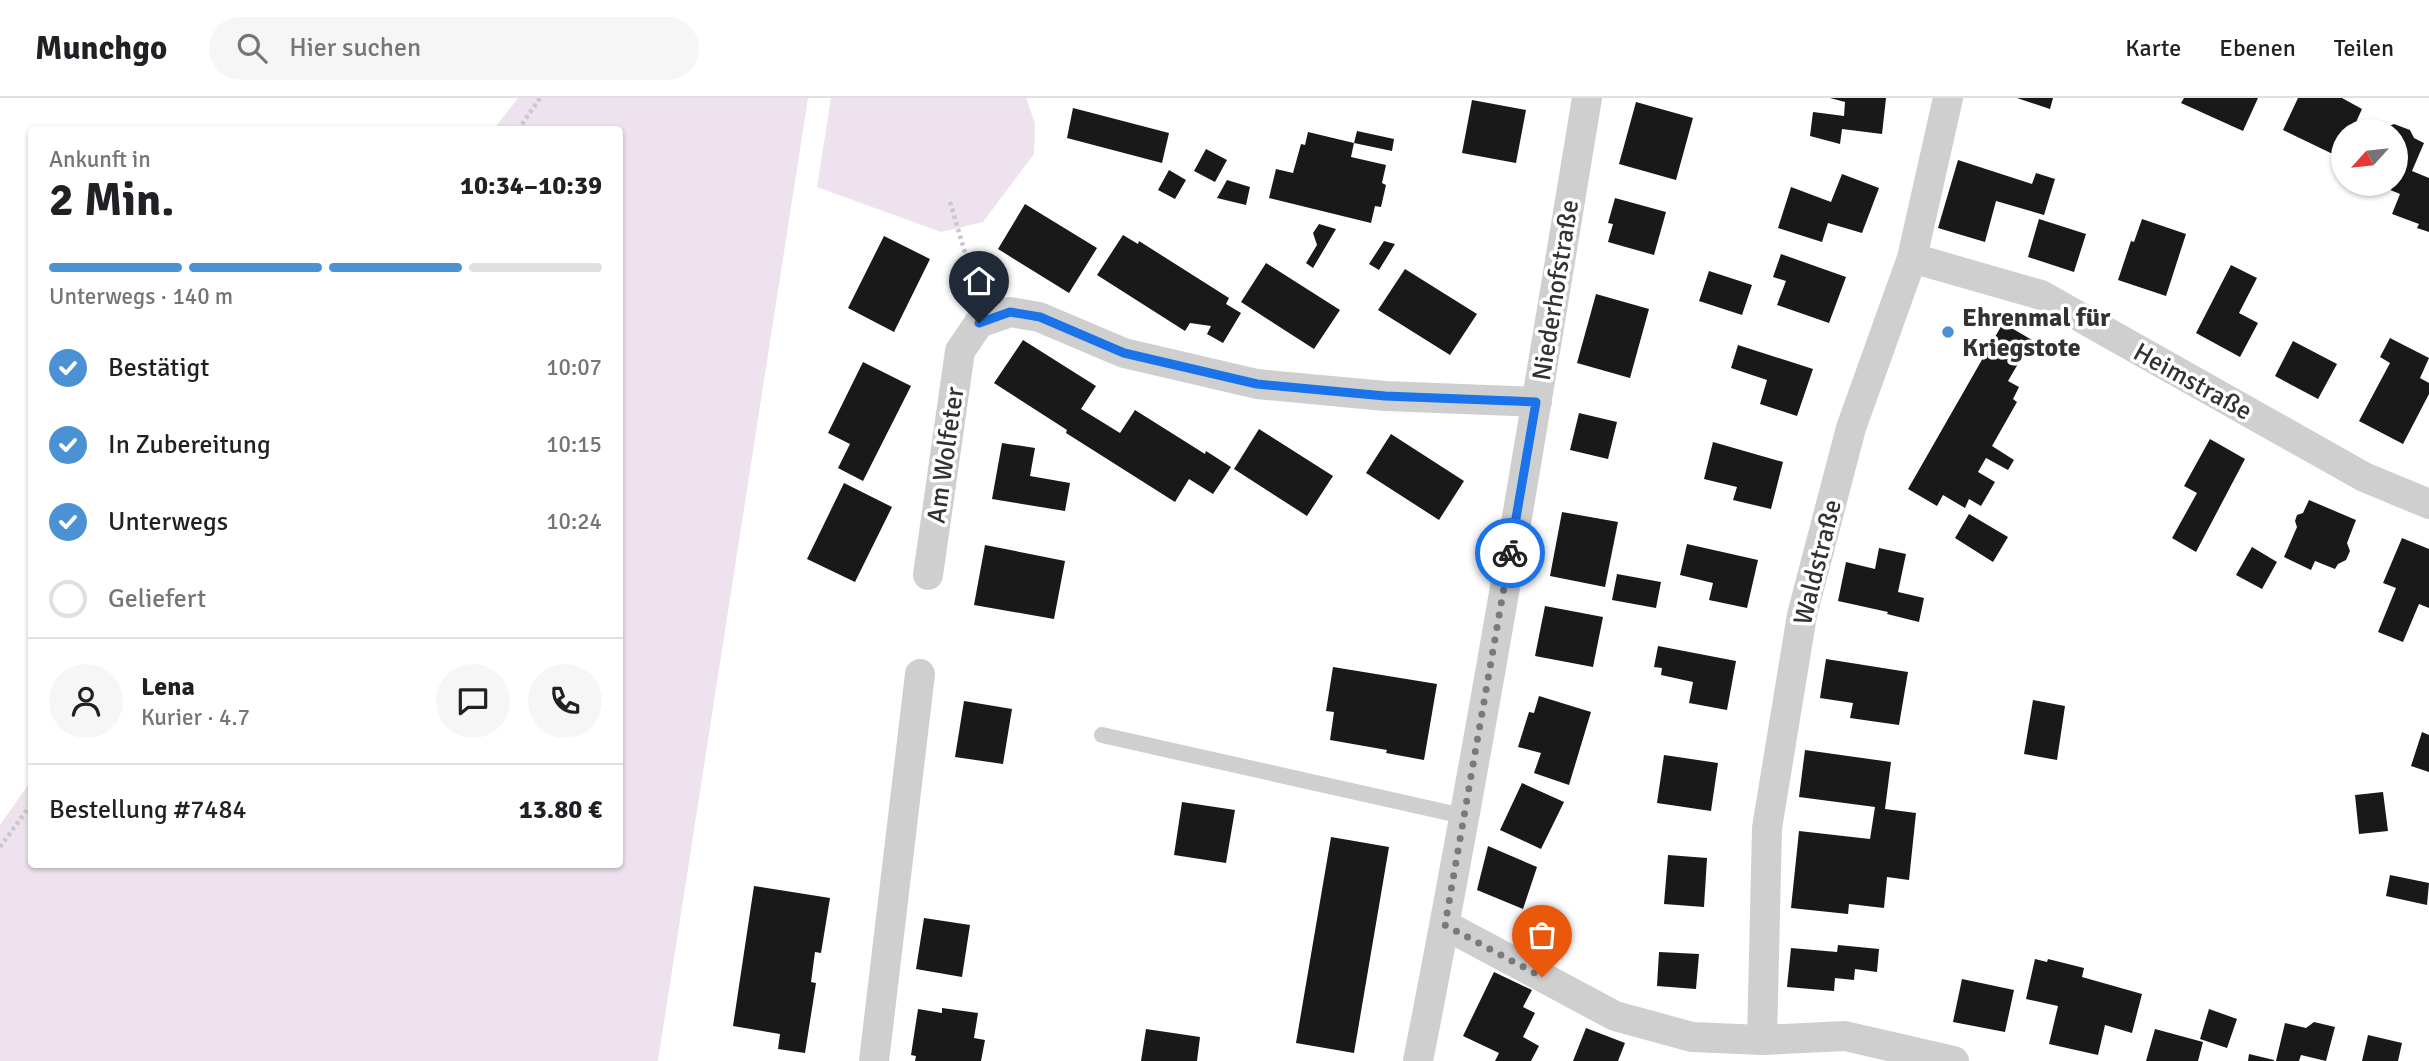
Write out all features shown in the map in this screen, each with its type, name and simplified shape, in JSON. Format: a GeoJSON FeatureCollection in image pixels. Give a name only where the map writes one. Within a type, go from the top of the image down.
{"type":"FeatureCollection","features":[{"type":"Feature","properties":{"kind":"street","name":"Niederhofstraße"},"geometry":{"type":"LineString","coordinates":[[1419,1061],[1445,925],[1587,98]]}},
{"type":"Feature","properties":{"kind":"street","name":"Waldstraße"},"geometry":{"type":"LineString","coordinates":[[1762,1040],[1767,828],[1802,615],[1851,428],[1912,258],[1948,98]]}},
{"type":"Feature","properties":{"kind":"street","name":"Heimstraße"},"geometry":{"type":"LineString","coordinates":[[1912,258],[2041,295],[2364,477],[2429,504]]}},
{"type":"Feature","properties":{"kind":"street"},"geometry":{"type":"LineString","coordinates":[[985,321],[1010,312],[1040,317],[1124,353],[1257,384],[1385,396],[1536,402]]}},
{"type":"Feature","properties":{"kind":"street","name":"Am Wolfeter"},"geometry":{"type":"LineString","coordinates":[[928,575],[960,351],[979,323],[985,321]]}},
{"type":"Feature","properties":{"kind":"street"},"geometry":{"type":"LineString","coordinates":[[874,1061],[920,674]]}},
{"type":"Feature","properties":{"kind":"street"},"geometry":{"type":"LineString","coordinates":[[1445,925],[1615,1016],[1692,1037],[1762,1040],[1845,1036],[1954,1061]]}},
{"type":"Feature","properties":{"kind":"lane"},"geometry":{"type":"LineString","coordinates":[[1102,735],[1463,816]]}},
{"type":"Feature","properties":{"kind":"path"},"geometry":{"type":"LineString","coordinates":[[521,126],[540,98]]}},
{"type":"Feature","properties":{"kind":"path"},"geometry":{"type":"LineString","coordinates":[[950,202],[985,321]]}},
{"type":"Feature","properties":{"kind":"path"},"geometry":{"type":"LineString","coordinates":[[0,847],[28,808]]}},
{"type":"Feature","properties":{"kind":"shaded area"},"geometry":{"type":"Polygon","coordinates":[[[518,98],[808,98],[658,1061],[0,1061],[0,825],[28,785],[28,868],[623,868],[623,126],[496,126],[518,98]]]}},
{"type":"Feature","properties":{"kind":"shaded area"},"geometry":{"type":"Polygon","coordinates":[[[831,98],[1026,98],[1035,123],[1034,154],[983,222],[941,232],[817,187],[831,98]]]}},
{"type":"Feature","properties":{"kind":"building"},"geometry":{"type":"Polygon","coordinates":[[[1830,98],[1886,98],[1882,134],[1842,129],[1840,144],[1810,136],[1813,112],[1844,116],[1845,102],[1830,98]]]}},
{"type":"Feature","properties":{"kind":"building"},"geometry":{"type":"Polygon","coordinates":[[[2017,98],[2053,98],[2050,109],[2017,98]]]}},
{"type":"Feature","properties":{"kind":"building"},"geometry":{"type":"Polygon","coordinates":[[[2184,98],[2258,98],[2243,131],[2181,103],[2184,98]]]}},
{"type":"Feature","properties":{"kind":"building"},"geometry":{"type":"Polygon","coordinates":[[[2298,98],[2342,98],[2362,109],[2357,119],[2331,119],[2331,153],[2283,130],[2298,98]]]}},
{"type":"Feature","properties":{"kind":"building"},"geometry":{"type":"Polygon","coordinates":[[[1472,100],[1526,110],[1516,163],[1462,153],[1472,100]]]}},
{"type":"Feature","properties":{"kind":"building"},"geometry":{"type":"Polygon","coordinates":[[[1636,102],[1693,118],[1676,180],[1619,164],[1636,102]]]}},
{"type":"Feature","properties":{"kind":"building"},"geometry":{"type":"Polygon","coordinates":[[[1073,108],[1169,133],[1162,163],[1067,138],[1073,108]]]}},
{"type":"Feature","properties":{"kind":"building"},"geometry":{"type":"Polygon","coordinates":[[[2408,129],[2414,138],[2424,143],[2412,171],[2429,178],[2429,232],[2417,228],[2419,224],[2392,214],[2399,196],[2408,196],[2408,129]]]}},
{"type":"Feature","properties":{"kind":"building"},"geometry":{"type":"Polygon","coordinates":[[[1357,131],[1394,139],[1392,151],[1354,143],[1357,131]]]}},
{"type":"Feature","properties":{"kind":"building"},"geometry":{"type":"Polygon","coordinates":[[[1308,132],[1354,143],[1351,157],[1386,165],[1382,183],[1386,185],[1381,207],[1375,206],[1371,223],[1269,198],[1276,169],[1293,173],[1301,144],[1305,145],[1308,132]]]}},
{"type":"Feature","properties":{"kind":"building"},"geometry":{"type":"Polygon","coordinates":[[[1206,149],[1227,160],[1215,182],[1194,171],[1206,149]]]}},
{"type":"Feature","properties":{"kind":"building"},"geometry":{"type":"Polygon","coordinates":[[[1958,160],[2032,184],[2036,173],[2055,179],[2044,215],[1996,201],[1985,242],[1938,228],[1958,160]]]}},
{"type":"Feature","properties":{"kind":"building"},"geometry":{"type":"Polygon","coordinates":[[[1169,170],[1186,180],[1175,199],[1158,190],[1169,170]]]}},
{"type":"Feature","properties":{"kind":"building"},"geometry":{"type":"Polygon","coordinates":[[[1842,174],[1879,188],[1862,233],[1828,223],[1822,242],[1778,228],[1791,187],[1831,202],[1842,174]]]}},
{"type":"Feature","properties":{"kind":"building"},"geometry":{"type":"Polygon","coordinates":[[[1227,180],[1250,187],[1246,205],[1217,198],[1227,180]]]}},
{"type":"Feature","properties":{"kind":"building"},"geometry":{"type":"Polygon","coordinates":[[[1615,198],[1666,212],[1654,255],[1608,242],[1613,224],[1608,223],[1615,198]]]}},
{"type":"Feature","properties":{"kind":"building"},"geometry":{"type":"Polygon","coordinates":[[[1025,204],[1097,248],[1069,293],[998,249],[1025,204]]]}},
{"type":"Feature","properties":{"kind":"building"},"geometry":{"type":"Polygon","coordinates":[[[2039,219],[2086,234],[2074,272],[2028,257],[2039,219]]]}},
{"type":"Feature","properties":{"kind":"building"},"geometry":{"type":"Polygon","coordinates":[[[2142,219],[2186,234],[2166,296],[2118,280],[2131,241],[2134,242],[2142,219]]]}},
{"type":"Feature","properties":{"kind":"building"},"geometry":{"type":"Polygon","coordinates":[[[1319,224],[1336,229],[1313,268],[1306,263],[1317,245],[1313,233],[1319,224]]]}},
{"type":"Feature","properties":{"kind":"building"},"geometry":{"type":"Polygon","coordinates":[[[1123,235],[1138,244],[1139,241],[1229,298],[1226,304],[1241,313],[1223,343],[1207,334],[1211,326],[1190,323],[1185,331],[1097,275],[1123,235]]]}},
{"type":"Feature","properties":{"kind":"building"},"geometry":{"type":"Polygon","coordinates":[[[884,236],[930,259],[894,332],[848,308],[884,236]]]}},
{"type":"Feature","properties":{"kind":"building"},"geometry":{"type":"Polygon","coordinates":[[[1384,241],[1395,244],[1379,270],[1369,264],[1384,241]]]}},
{"type":"Feature","properties":{"kind":"building"},"geometry":{"type":"Polygon","coordinates":[[[1781,254],[1846,277],[1829,323],[1777,305],[1786,281],[1773,277],[1781,254]]]}},
{"type":"Feature","properties":{"kind":"building"},"geometry":{"type":"Polygon","coordinates":[[[1266,263],[1340,310],[1314,349],[1241,302],[1266,263]]]}},
{"type":"Feature","properties":{"kind":"building"},"geometry":{"type":"Polygon","coordinates":[[[2231,265],[2257,278],[2239,313],[2258,323],[2240,357],[2196,333],[2231,265]]]}},
{"type":"Feature","properties":{"kind":"building"},"geometry":{"type":"Polygon","coordinates":[[[1405,269],[1477,314],[1450,355],[1378,310],[1405,269]]]}},
{"type":"Feature","properties":{"kind":"building"},"geometry":{"type":"Polygon","coordinates":[[[1709,271],[1752,285],[1742,315],[1699,301],[1709,271]]]}},
{"type":"Feature","properties":{"kind":"building"},"geometry":{"type":"Polygon","coordinates":[[[1596,294],[1649,309],[1630,378],[1577,363],[1596,294]]]}},
{"type":"Feature","properties":{"kind":"building"},"geometry":{"type":"Polygon","coordinates":[[[2003,323],[2032,340],[2008,381],[2019,387],[2013,399],[2017,402],[1992,446],[2014,460],[2008,470],[1986,458],[1978,472],[1995,482],[1981,506],[1969,499],[1965,508],[1943,495],[1937,506],[1908,489],[2003,323]]]}},
{"type":"Feature","properties":{"kind":"building"},"geometry":{"type":"Polygon","coordinates":[[[2390,338],[2429,358],[2420,378],[2429,383],[2429,394],[2403,444],[2359,421],[2390,363],[2380,357],[2390,338]]]}},
{"type":"Feature","properties":{"kind":"building"},"geometry":{"type":"Polygon","coordinates":[[[1023,340],[1096,386],[1081,409],[1120,433],[1135,410],[1231,467],[1213,494],[1189,479],[1175,502],[1066,433],[1067,430],[994,383],[1023,340]]]}},
{"type":"Feature","properties":{"kind":"building"},"geometry":{"type":"Polygon","coordinates":[[[2293,341],[2337,364],[2318,399],[2275,376],[2293,341]]]}},
{"type":"Feature","properties":{"kind":"building"},"geometry":{"type":"Polygon","coordinates":[[[1738,345],[1813,369],[1797,416],[1760,404],[1767,380],[1731,368],[1738,345]]]}},
{"type":"Feature","properties":{"kind":"building"},"geometry":{"type":"Polygon","coordinates":[[[863,362],[911,386],[863,481],[838,468],[850,444],[828,433],[863,362]]]}},
{"type":"Feature","properties":{"kind":"building"},"geometry":{"type":"Polygon","coordinates":[[[1579,413],[1617,422],[1608,459],[1570,450],[1579,413]]]}},
{"type":"Feature","properties":{"kind":"building"},"geometry":{"type":"Polygon","coordinates":[[[1259,429],[1333,476],[1307,516],[1234,469],[1259,429]]]}},
{"type":"Feature","properties":{"kind":"building"},"geometry":{"type":"Polygon","coordinates":[[[1391,434],[1464,481],[1439,520],[1366,473],[1391,434]]]}},
{"type":"Feature","properties":{"kind":"building"},"geometry":{"type":"Polygon","coordinates":[[[2210,439],[2245,459],[2196,552],[2172,538],[2197,493],[2184,486],[2210,439]]]}},
{"type":"Feature","properties":{"kind":"building"},"geometry":{"type":"Polygon","coordinates":[[[1713,442],[1783,462],[1771,509],[1733,500],[1737,487],[1704,479],[1713,442]]]}},
{"type":"Feature","properties":{"kind":"building"},"geometry":{"type":"Polygon","coordinates":[[[1002,443],[1035,448],[1030,476],[1070,483],[1065,511],[992,499],[1002,443]]]}},
{"type":"Feature","properties":{"kind":"building"},"geometry":{"type":"Polygon","coordinates":[[[844,483],[892,507],[855,582],[807,559],[844,483]]]}},
{"type":"Feature","properties":{"kind":"building"},"geometry":{"type":"Polygon","coordinates":[[[2309,500],[2356,520],[2347,543],[2350,551],[2346,560],[2335,569],[2315,561],[2311,570],[2284,557],[2297,527],[2297,515],[2303,513],[2309,500]]]}},
{"type":"Feature","properties":{"kind":"building"},"geometry":{"type":"Polygon","coordinates":[[[1562,512],[1618,522],[1605,587],[1550,576],[1562,512]]]}},
{"type":"Feature","properties":{"kind":"building"},"geometry":{"type":"Polygon","coordinates":[[[1969,514],[2008,537],[1993,562],[1955,538],[1969,514]]]}},
{"type":"Feature","properties":{"kind":"building"},"geometry":{"type":"Polygon","coordinates":[[[2402,538],[2429,549],[2429,608],[2419,604],[2403,642],[2378,632],[2396,588],[2383,583],[2402,538]]]}},
{"type":"Feature","properties":{"kind":"building"},"geometry":{"type":"Polygon","coordinates":[[[1687,544],[1758,560],[1747,608],[1709,600],[1713,583],[1680,575],[1687,544]]]}},
{"type":"Feature","properties":{"kind":"building"},"geometry":{"type":"Polygon","coordinates":[[[985,545],[1065,561],[1054,619],[974,605],[985,545]]]}},
{"type":"Feature","properties":{"kind":"building"},"geometry":{"type":"Polygon","coordinates":[[[2252,547],[2277,562],[2262,589],[2236,575],[2252,547]]]}},
{"type":"Feature","properties":{"kind":"building"},"geometry":{"type":"Polygon","coordinates":[[[1879,548],[1906,554],[1898,592],[1924,598],[1919,622],[1838,601],[1846,562],[1875,569],[1879,548]]]}},
{"type":"Feature","properties":{"kind":"building"},"geometry":{"type":"Polygon","coordinates":[[[1617,574],[1661,582],[1656,608],[1612,600],[1617,574]]]}},
{"type":"Feature","properties":{"kind":"building"},"geometry":{"type":"Polygon","coordinates":[[[1545,606],[1603,617],[1593,667],[1535,656],[1545,606]]]}},
{"type":"Feature","properties":{"kind":"building"},"geometry":{"type":"Polygon","coordinates":[[[1658,646],[1736,661],[1727,710],[1689,703],[1693,682],[1661,675],[1662,668],[1654,667],[1658,646]]]}},
{"type":"Feature","properties":{"kind":"building"},"geometry":{"type":"Polygon","coordinates":[[[1826,659],[1908,672],[1899,725],[1850,718],[1853,703],[1820,698],[1826,659]]]}},
{"type":"Feature","properties":{"kind":"building"},"geometry":{"type":"Polygon","coordinates":[[[1333,667],[1437,684],[1424,760],[1330,740],[1334,712],[1326,711],[1333,667]]]}},
{"type":"Feature","properties":{"kind":"building"},"geometry":{"type":"Polygon","coordinates":[[[1539,696],[1591,712],[1569,785],[1534,773],[1541,753],[1518,747],[1529,712],[1534,713],[1539,696]]]}},
{"type":"Feature","properties":{"kind":"building"},"geometry":{"type":"Polygon","coordinates":[[[2033,700],[2065,706],[2057,760],[2024,754],[2033,700]]]}},
{"type":"Feature","properties":{"kind":"building"},"geometry":{"type":"Polygon","coordinates":[[[964,701],[1012,709],[1003,764],[955,757],[964,701]]]}},
{"type":"Feature","properties":{"kind":"building"},"geometry":{"type":"Polygon","coordinates":[[[2422,732],[2429,735],[2429,772],[2411,766],[2422,732]]]}},
{"type":"Feature","properties":{"kind":"building"},"geometry":{"type":"Polygon","coordinates":[[[1805,750],[1891,762],[1885,809],[1916,813],[1909,880],[1887,877],[1884,908],[1849,904],[1848,914],[1791,908],[1799,831],[1870,839],[1875,807],[1799,797],[1805,750]]]}},
{"type":"Feature","properties":{"kind":"building"},"geometry":{"type":"Polygon","coordinates":[[[1664,755],[1718,763],[1711,811],[1657,803],[1664,755]]]}},
{"type":"Feature","properties":{"kind":"building"},"geometry":{"type":"Polygon","coordinates":[[[1522,783],[1564,802],[1541,849],[1500,830],[1522,783]]]}},
{"type":"Feature","properties":{"kind":"building"},"geometry":{"type":"Polygon","coordinates":[[[2383,792],[2388,831],[2359,834],[2355,795],[2383,792]]]}},
{"type":"Feature","properties":{"kind":"building"},"geometry":{"type":"Polygon","coordinates":[[[1182,802],[1235,810],[1226,863],[1174,855],[1182,802]]]}},
{"type":"Feature","properties":{"kind":"building"},"geometry":{"type":"Polygon","coordinates":[[[1331,837],[1389,847],[1354,1053],[1296,1043],[1331,837]]]}},
{"type":"Feature","properties":{"kind":"building"},"geometry":{"type":"Polygon","coordinates":[[[1488,846],[1537,867],[1523,909],[1477,890],[1488,846]]]}},
{"type":"Feature","properties":{"kind":"building"},"geometry":{"type":"Polygon","coordinates":[[[1668,855],[1707,858],[1704,907],[1664,904],[1668,855]]]}},
{"type":"Feature","properties":{"kind":"building"},"geometry":{"type":"Polygon","coordinates":[[[2390,875],[2429,883],[2427,905],[2386,896],[2390,875]]]}},
{"type":"Feature","properties":{"kind":"building"},"geometry":{"type":"Polygon","coordinates":[[[754,886],[830,898],[821,953],[815,952],[811,982],[816,983],[805,1053],[778,1049],[780,1034],[733,1026],[754,886]]]}},
{"type":"Feature","properties":{"kind":"building"},"geometry":{"type":"Polygon","coordinates":[[[924,918],[970,925],[962,977],[916,969],[924,918]]]}},
{"type":"Feature","properties":{"kind":"building"},"geometry":{"type":"Polygon","coordinates":[[[1838,945],[1879,949],[1877,972],[1855,969],[1854,980],[1835,978],[1834,991],[1787,987],[1791,948],[1837,952],[1838,945]]]}},
{"type":"Feature","properties":{"kind":"building"},"geometry":{"type":"Polygon","coordinates":[[[1659,952],[1699,954],[1696,989],[1657,986],[1659,952]]]}},
{"type":"Feature","properties":{"kind":"building"},"geometry":{"type":"Polygon","coordinates":[[[2035,959],[2047,962],[2048,959],[2084,968],[2082,977],[2142,994],[2132,1033],[2105,1025],[2098,1055],[2049,1044],[2058,1006],[2026,999],[2035,959]]]}},
{"type":"Feature","properties":{"kind":"building"},"geometry":{"type":"Polygon","coordinates":[[[1494,972],[1532,990],[1523,1007],[1535,1013],[1523,1037],[1539,1046],[1531,1061],[1495,1061],[1499,1053],[1463,1036],[1494,972]]]}},
{"type":"Feature","properties":{"kind":"building"},"geometry":{"type":"Polygon","coordinates":[[[1962,979],[2014,990],[2005,1032],[1953,1022],[1962,979]]]}},
{"type":"Feature","properties":{"kind":"building"},"geometry":{"type":"Polygon","coordinates":[[[942,1008],[978,1013],[974,1038],[985,1040],[981,1061],[915,1061],[916,1056],[911,1055],[918,1009],[942,1013],[942,1008]]]}},
{"type":"Feature","properties":{"kind":"building"},"geometry":{"type":"Polygon","coordinates":[[[2209,1009],[2237,1019],[2227,1048],[2200,1039],[2209,1009]]]}},
{"type":"Feature","properties":{"kind":"building"},"geometry":{"type":"Polygon","coordinates":[[[2314,1022],[2335,1027],[2326,1061],[2301,1055],[2299,1061],[2276,1061],[2285,1023],[2306,1028],[2314,1022]]]}},
{"type":"Feature","properties":{"kind":"building"},"geometry":{"type":"Polygon","coordinates":[[[1586,1028],[1625,1043],[1618,1061],[1573,1061],[1586,1028]]]}},
{"type":"Feature","properties":{"kind":"building"},"geometry":{"type":"Polygon","coordinates":[[[1146,1029],[1200,1037],[1197,1061],[1141,1061],[1146,1029]]]}},
{"type":"Feature","properties":{"kind":"building"},"geometry":{"type":"Polygon","coordinates":[[[2155,1029],[2203,1042],[2198,1061],[2146,1061],[2155,1029]]]}},
{"type":"Feature","properties":{"kind":"building"},"geometry":{"type":"Polygon","coordinates":[[[2368,1035],[2402,1043],[2398,1061],[2362,1061],[2368,1035]]]}},
{"type":"Feature","properties":{"kind":"building"},"geometry":{"type":"Polygon","coordinates":[[[2249,1054],[2274,1060],[2274,1061],[2248,1061],[2249,1054]]]}},
{"type":"Feature","properties":{"kind":"way so far"},"geometry":{"type":"LineString","coordinates":[[1510,553],[1445,925],[1542,977]]}},
{"type":"Feature","properties":{"kind":"place","name":"Ehrenmal für Kriegstote"},"geometry":{"type":"Point","coordinates":[1948,332]}},
{"type":"Feature","properties":{"kind":"route"},"geometry":{"type":"LineString","coordinates":[[979,323],[1010,312],[1040,317],[1124,353],[1257,384],[1385,396],[1536,402],[1510,553]]}}]}
